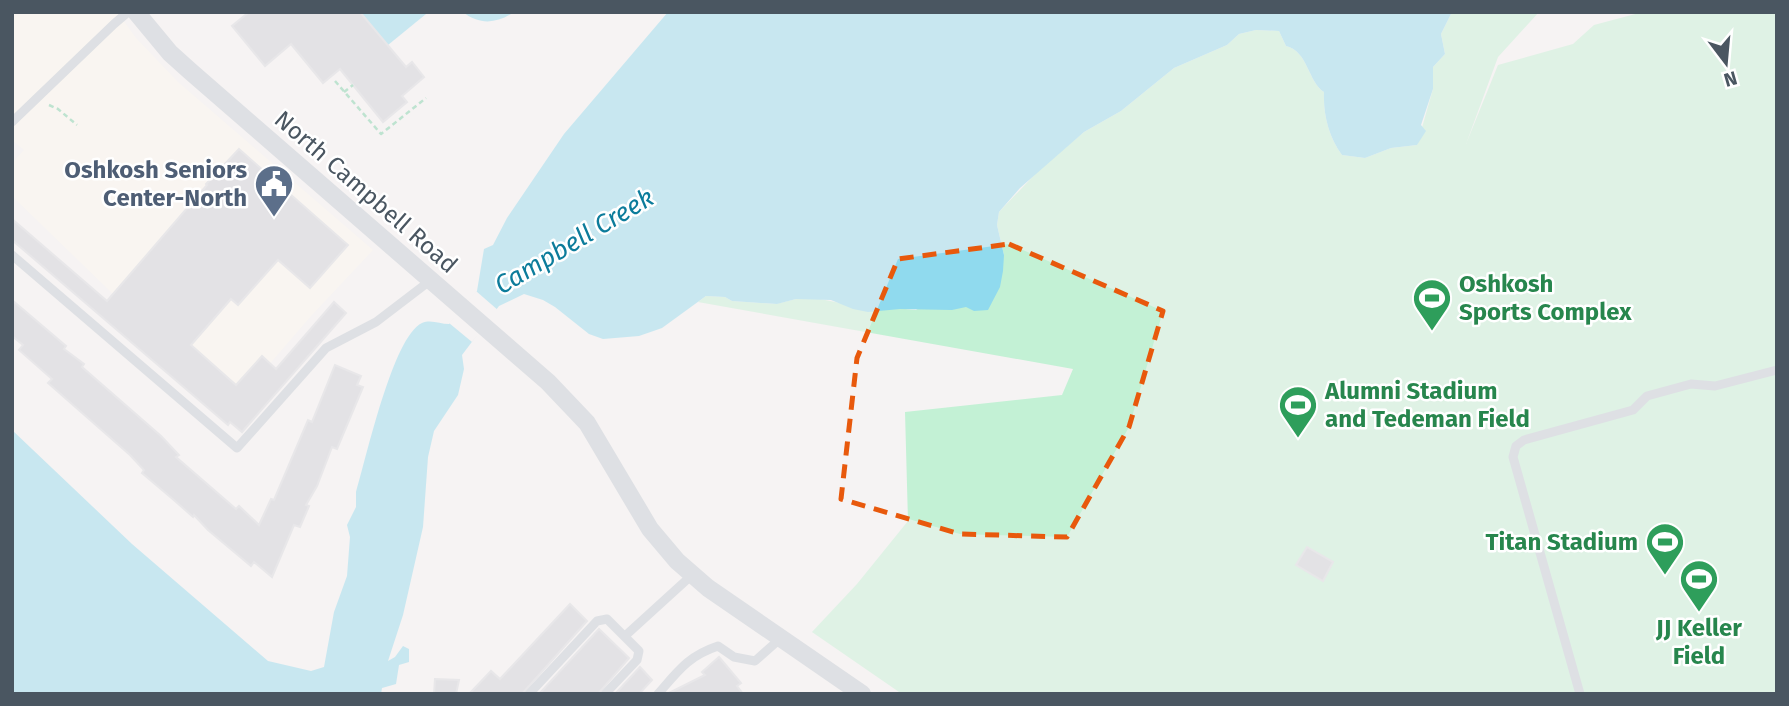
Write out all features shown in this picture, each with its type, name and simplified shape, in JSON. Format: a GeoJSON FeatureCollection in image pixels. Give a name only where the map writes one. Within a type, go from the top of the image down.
{"type":"FeatureCollection","features":[{"type":"Feature","properties":{"kind":"street","name":"North Campbell Road"},"geometry":{"type":"LineString","coordinates":[[136,12],[170,53],[190,71],[548,382],[587,424],[650,529],[692,575],[862,694]]}},
{"type":"Feature","properties":{"kind":"lane"},"geometry":{"type":"LineString","coordinates":[[12,122],[128,12]]}},
{"type":"Feature","properties":{"kind":"lane"},"geometry":{"type":"LineString","coordinates":[[12,255],[237,447],[326,348],[376,321],[431,281]]}},
{"type":"Feature","properties":{"kind":"lane"},"geometry":{"type":"LineString","coordinates":[[1580,694],[1513,457],[1516,446],[1524,440],[1633,410],[1647,396],[1691,384],[1715,386],[1777,370]]}},
{"type":"Feature","properties":{"kind":"lane"},"geometry":{"type":"LineString","coordinates":[[625,636],[692,575]]}},
{"type":"Feature","properties":{"kind":"lane"},"geometry":{"type":"LineString","coordinates":[[529,694],[597,621],[607,619],[639,651],[637,660],[605,694]]}},
{"type":"Feature","properties":{"kind":"lane"},"geometry":{"type":"LineString","coordinates":[[657,694],[691,657],[706,650],[718,646],[734,657],[755,661],[781,638]]}},
{"type":"Feature","properties":{"kind":"path"},"geometry":{"type":"LineString","coordinates":[[335,81],[381,135],[426,98]]}},
{"type":"Feature","properties":{"kind":"path"},"geometry":{"type":"LineString","coordinates":[[344,92],[353,86]]}},
{"type":"Feature","properties":{"kind":"path"},"geometry":{"type":"LineString","coordinates":[[200,164],[213,175]]}},
{"type":"Feature","properties":{"kind":"highlighted area"},"geometry":{"type":"Polygon","coordinates":[[[1009,244],[1163,311],[1129,427],[1067,537],[960,534],[841,499],[857,358],[898,259],[1009,244]]]}},
{"type":"Feature","properties":{"kind":"shaded area"},"geometry":{"type":"Polygon","coordinates":[[[12,12],[117,12],[136,38],[178,82],[373,250],[311,316],[236,403],[113,294],[12,196],[12,163],[24,150],[12,140],[12,12]]]}},
{"type":"Feature","properties":{"kind":"green space","name":"Oshkosh Sports Complex"},"geometry":{"type":"Polygon","coordinates":[[[1452,12],[1539,12],[1498,57],[1466,144],[1498,65],[1573,44],[1594,25],[1643,12],[1777,12],[1777,694],[902,694],[812,632],[857,584],[908,521],[905,412],[1062,395],[1073,369],[698,302],[706,296],[776,304],[815,298],[916,310],[1004,255],[997,225],[999,212],[1042,167],[1084,132],[1121,111],[1174,68],[1227,45],[1239,34],[1256,30],[1279,31],[1286,46],[1299,54],[1314,81],[1324,92],[1328,125],[1342,155],[1365,158],[1391,148],[1417,145],[1433,89],[1433,67],[1445,54],[1441,34],[1452,12]]]}},
{"type":"Feature","properties":{"kind":"water"},"geometry":{"type":"Polygon","coordinates":[[[360,12],[425,12],[426,14],[388,45],[360,12]]]}},
{"type":"Feature","properties":{"kind":"water"},"geometry":{"type":"Polygon","coordinates":[[[463,12],[514,12],[495,21],[482,21],[463,12]]]}},
{"type":"Feature","properties":{"kind":"water","name":"Campbell Creek"},"geometry":{"type":"Polygon","coordinates":[[[668,12],[1452,12],[1441,34],[1445,54],[1433,67],[1433,89],[1421,125],[1426,131],[1417,145],[1391,148],[1365,158],[1342,155],[1328,125],[1324,92],[1314,81],[1299,54],[1286,46],[1279,31],[1256,30],[1239,34],[1227,45],[1174,68],[1121,111],[1084,132],[1020,188],[999,212],[997,225],[1004,255],[1003,271],[1000,287],[988,310],[974,311],[966,307],[952,310],[900,309],[868,312],[831,300],[796,299],[777,304],[706,296],[662,328],[639,336],[603,339],[589,334],[543,300],[524,294],[499,306],[462,355],[464,369],[458,395],[434,431],[428,457],[423,527],[403,615],[388,661],[395,657],[403,646],[409,649],[409,662],[399,665],[396,684],[382,688],[381,694],[12,694],[12,430],[132,544],[268,661],[311,671],[324,667],[334,612],[347,576],[350,537],[347,525],[356,507],[356,492],[382,400],[401,350],[411,333],[422,323],[449,324],[477,291],[484,249],[493,245],[507,218],[564,134],[668,12]]]}},
{"type":"Feature","properties":{"kind":"pier"},"geometry":{"type":"Polygon","coordinates":[[[476,291],[499,311],[472,342],[449,323],[476,291]]]}},
{"type":"Feature","properties":{"kind":"building"},"geometry":{"type":"Polygon","coordinates":[[[249,12],[360,12],[406,67],[412,62],[424,77],[402,96],[407,102],[383,122],[340,69],[323,83],[291,44],[265,66],[232,26],[249,12]]]}},
{"type":"Feature","properties":{"kind":"building"},"geometry":{"type":"Polygon","coordinates":[[[239,149],[348,245],[310,288],[278,260],[238,305],[231,299],[191,345],[236,385],[262,356],[276,369],[334,302],[346,313],[242,432],[230,422],[228,425],[12,240],[12,219],[107,301],[239,149]]]}},
{"type":"Feature","properties":{"kind":"building"},"geometry":{"type":"Polygon","coordinates":[[[12,300],[66,346],[64,349],[84,364],[82,367],[161,436],[179,455],[176,457],[236,509],[239,506],[259,525],[271,499],[274,500],[308,420],[312,422],[335,365],[361,376],[357,385],[363,387],[337,449],[332,447],[317,486],[306,505],[309,506],[300,527],[294,525],[272,577],[254,562],[251,566],[142,473],[144,470],[130,455],[48,383],[52,379],[19,350],[23,345],[12,336],[12,300]]]}},
{"type":"Feature","properties":{"kind":"building"},"geometry":{"type":"Polygon","coordinates":[[[1307,547],[1333,562],[1323,581],[1296,565],[1307,547]]]}},
{"type":"Feature","properties":{"kind":"building"},"geometry":{"type":"Polygon","coordinates":[[[570,604],[587,621],[522,694],[469,694],[491,671],[500,679],[570,604]]]}},
{"type":"Feature","properties":{"kind":"building"},"geometry":{"type":"Polygon","coordinates":[[[599,629],[629,658],[598,694],[539,694],[599,629]]]}},
{"type":"Feature","properties":{"kind":"building"},"geometry":{"type":"Polygon","coordinates":[[[719,657],[741,683],[737,686],[743,694],[667,694],[705,675],[702,672],[719,657]]]}},
{"type":"Feature","properties":{"kind":"building"},"geometry":{"type":"Polygon","coordinates":[[[640,667],[652,680],[639,694],[615,694],[640,667]]]}},
{"type":"Feature","properties":{"kind":"building"},"geometry":{"type":"Polygon","coordinates":[[[435,679],[459,680],[456,694],[434,694],[435,679]]]}},
{"type":"Feature","properties":{"kind":"place","name":"Oshkosh Seniors Center-North"},"geometry":{"type":"Point","coordinates":[274,218]}},
{"type":"Feature","properties":{"kind":"place","name":"Oshkosh Sports Complex"},"geometry":{"type":"Point","coordinates":[1432,332]}},
{"type":"Feature","properties":{"kind":"place","name":"Alumni Stadium and Tedeman Field"},"geometry":{"type":"Point","coordinates":[1298,439]}},
{"type":"Feature","properties":{"kind":"place","name":"Titan Stadium"},"geometry":{"type":"Point","coordinates":[1665,576]}},
{"type":"Feature","properties":{"kind":"place","name":"JJ Keller Field"},"geometry":{"type":"Point","coordinates":[1699,613]}}]}
